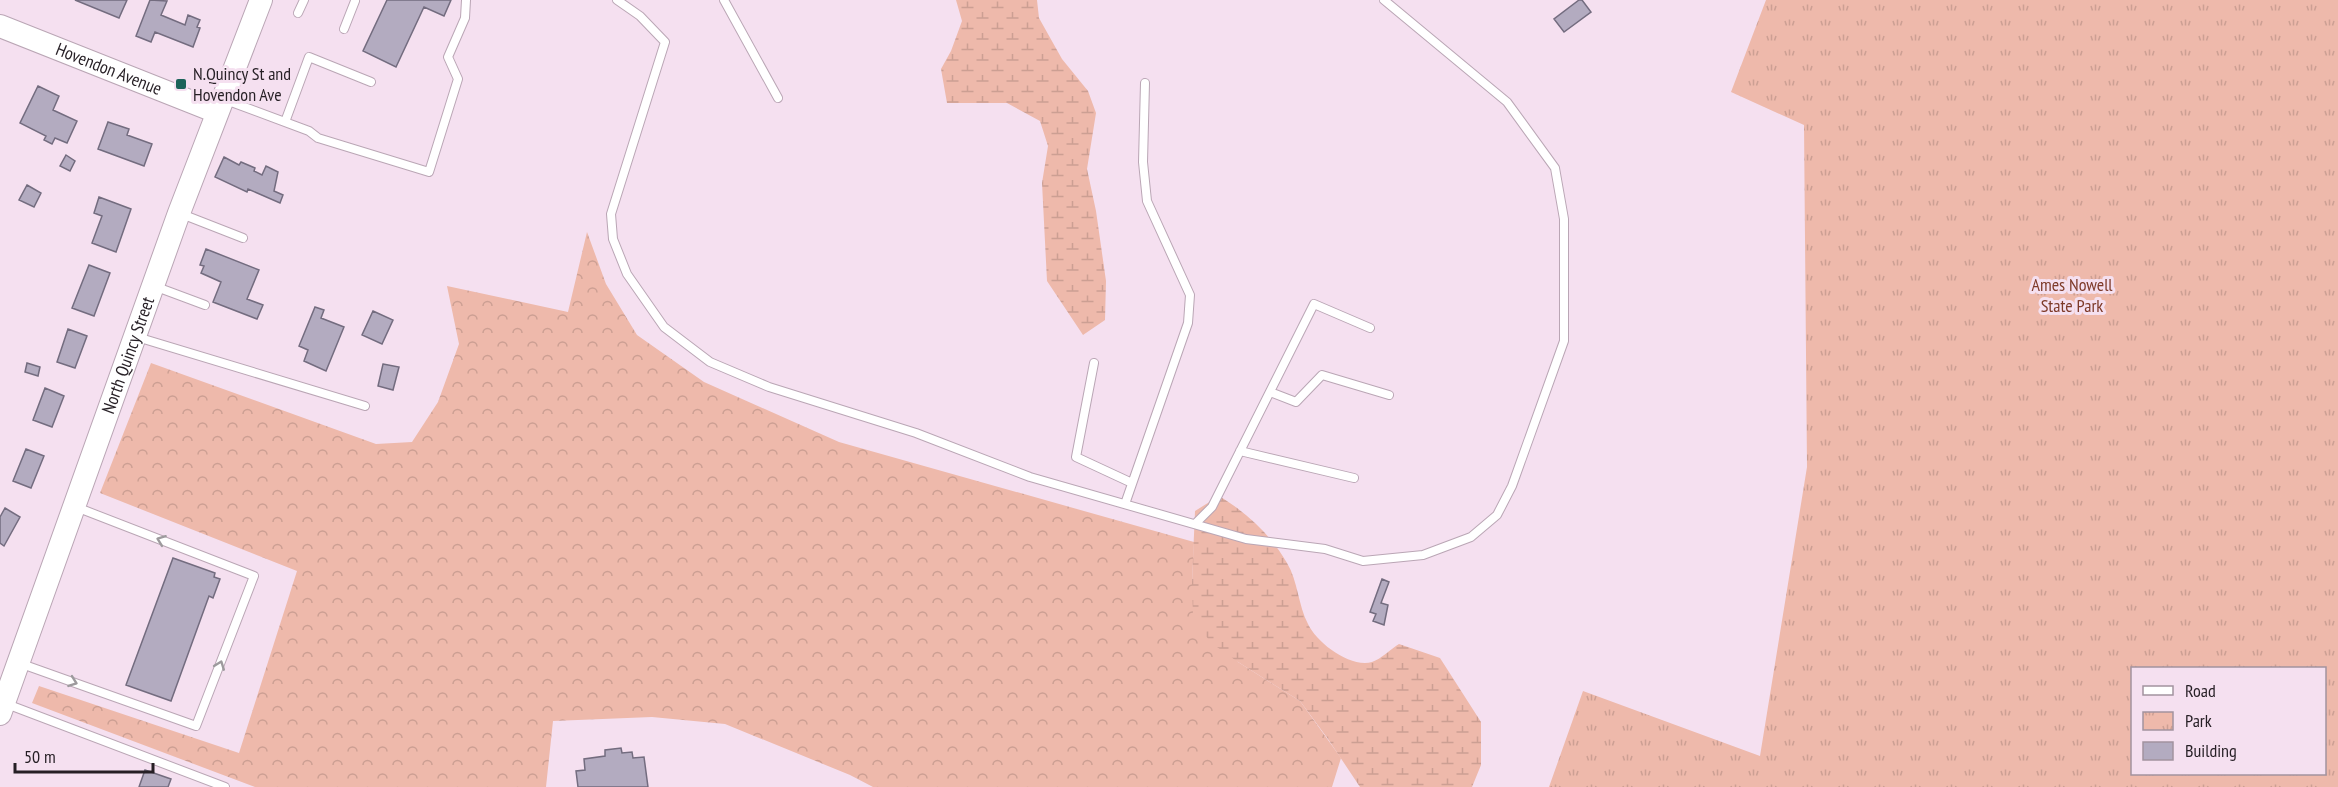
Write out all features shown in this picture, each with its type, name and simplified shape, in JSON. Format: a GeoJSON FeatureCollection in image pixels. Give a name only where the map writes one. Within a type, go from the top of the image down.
{"type":"FeatureCollection","features":[{"type":"Feature","properties":{"kind":"main road","name":"North Quincy Street"},"geometry":{"type":"LineString","coordinates":[[2,708],[179,213],[261,0]]}},
{"type":"Feature","properties":{"kind":"main road","name":"Hovendon Avenue"},"geometry":{"type":"LineString","coordinates":[[0,26],[220,106]]}},
{"type":"Feature","properties":{"kind":"lane"},"geometry":{"type":"LineString","coordinates":[[298,13],[304,0]]}},
{"type":"Feature","properties":{"kind":"lane"},"geometry":{"type":"LineString","coordinates":[[344,29],[354,0]]}},
{"type":"Feature","properties":{"kind":"lane"},"geometry":{"type":"LineString","coordinates":[[220,106],[285,122],[309,131],[318,138],[429,172],[458,79],[448,57],[465,18],[466,0]]}},
{"type":"Feature","properties":{"kind":"lane"},"geometry":{"type":"LineString","coordinates":[[617,0],[640,16],[665,42],[611,214],[614,239],[627,274],[664,327],[710,362],[769,387],[916,433],[1030,477],[1246,539],[1325,549],[1363,561],[1423,555],[1471,537],[1497,515],[1512,486],[1564,341],[1564,219],[1556,168],[1507,102],[1384,0]]}},
{"type":"Feature","properties":{"kind":"lane"},"geometry":{"type":"LineString","coordinates":[[724,0],[778,98]]}},
{"type":"Feature","properties":{"kind":"lane"},"geometry":{"type":"LineString","coordinates":[[285,122],[309,57],[371,82]]}},
{"type":"Feature","properties":{"kind":"lane"},"geometry":{"type":"LineString","coordinates":[[1125,504],[1188,323],[1190,295],[1147,201],[1143,162],[1145,83]]}},
{"type":"Feature","properties":{"kind":"lane"},"geometry":{"type":"LineString","coordinates":[[179,213],[243,238]]}},
{"type":"Feature","properties":{"kind":"lane"},"geometry":{"type":"LineString","coordinates":[[154,286],[205,305]]}},
{"type":"Feature","properties":{"kind":"lane"},"geometry":{"type":"LineString","coordinates":[[1195,524],[1212,507],[1314,304],[1370,328]]}},
{"type":"Feature","properties":{"kind":"lane"},"geometry":{"type":"LineString","coordinates":[[136,337],[365,406]]}},
{"type":"Feature","properties":{"kind":"lane"},"geometry":{"type":"LineString","coordinates":[[1094,363],[1076,457],[1132,483]]}},
{"type":"Feature","properties":{"kind":"lane"},"geometry":{"type":"LineString","coordinates":[[1270,392],[1296,402],[1322,375],[1389,395]]}},
{"type":"Feature","properties":{"kind":"lane"},"geometry":{"type":"LineString","coordinates":[[1240,451],[1354,478]]}},
{"type":"Feature","properties":{"kind":"lane"},"geometry":{"type":"LineString","coordinates":[[18,663],[196,726],[254,576],[75,506]]}},
{"type":"Feature","properties":{"kind":"lane"},"geometry":{"type":"LineString","coordinates":[[2,708],[225,787]]}},
{"type":"Feature","properties":{"kind":"green space"},"geometry":{"type":"Polygon","coordinates":[[[956,0],[1037,0],[1039,18],[1062,59],[1088,91],[1096,113],[1087,169],[1096,211],[1106,281],[1105,320],[1083,335],[1047,281],[1042,183],[1048,146],[1040,121],[1007,103],[947,103],[941,69],[951,51],[962,21],[956,0]]]}},
{"type":"Feature","properties":{"kind":"green space","name":"Ames Nowell State Park"},"geometry":{"type":"Polygon","coordinates":[[[1766,0],[2338,0],[2338,787],[1549,787],[1583,691],[1760,756],[1807,467],[1804,125],[1731,92],[1766,0]]]}},
{"type":"Feature","properties":{"kind":"green space"},"geometry":{"type":"Polygon","coordinates":[[[587,232],[606,284],[637,335],[704,382],[839,442],[1194,542],[1192,582],[1238,662],[1300,701],[1341,758],[1332,787],[873,787],[850,775],[725,724],[652,717],[553,721],[546,787],[255,787],[32,703],[39,686],[239,753],[297,571],[100,493],[151,363],[376,444],[412,442],[438,402],[459,344],[447,286],[568,312],[587,232]]]}},
{"type":"Feature","properties":{"kind":"green space"},"geometry":{"type":"Polygon","coordinates":[[[1219,496],[1248,517],[1281,553],[1291,570],[1308,624],[1326,646],[1344,658],[1363,663],[1372,662],[1399,644],[1440,658],[1481,722],[1481,765],[1472,787],[1360,787],[1300,701],[1210,642],[1193,616],[1195,511],[1219,496]]]}},
{"type":"Feature","properties":{"kind":"building"},"geometry":{"type":"Polygon","coordinates":[[[75,0],[127,0],[119,18],[75,0]]]}},
{"type":"Feature","properties":{"kind":"building"},"geometry":{"type":"Polygon","coordinates":[[[150,0],[167,1],[161,15],[185,25],[188,15],[200,20],[197,27],[200,28],[193,47],[155,32],[151,42],[136,36],[150,0]]]}},
{"type":"Feature","properties":{"kind":"building"},"geometry":{"type":"Polygon","coordinates":[[[387,0],[451,0],[444,16],[424,7],[396,67],[363,51],[387,0]]]}},
{"type":"Feature","properties":{"kind":"building"},"geometry":{"type":"Polygon","coordinates":[[[1582,0],[1591,12],[1564,32],[1554,19],[1582,0]]]}},
{"type":"Feature","properties":{"kind":"building"},"geometry":{"type":"Polygon","coordinates":[[[38,86],[59,96],[53,110],[77,121],[67,143],[55,138],[52,144],[44,140],[46,136],[20,123],[38,86]]]}},
{"type":"Feature","properties":{"kind":"building"},"geometry":{"type":"Polygon","coordinates":[[[108,122],[129,129],[127,135],[152,144],[144,166],[98,149],[108,122]]]}},
{"type":"Feature","properties":{"kind":"building"},"geometry":{"type":"Polygon","coordinates":[[[66,155],[75,161],[70,171],[60,166],[66,155]]]}},
{"type":"Feature","properties":{"kind":"building"},"geometry":{"type":"Polygon","coordinates":[[[224,157],[239,165],[241,162],[255,168],[254,171],[262,175],[266,166],[278,172],[274,191],[283,195],[280,203],[248,189],[247,192],[215,177],[224,157]]]}},
{"type":"Feature","properties":{"kind":"building"},"geometry":{"type":"Polygon","coordinates":[[[27,185],[41,193],[34,207],[19,200],[27,185]]]}},
{"type":"Feature","properties":{"kind":"building"},"geometry":{"type":"Polygon","coordinates":[[[99,197],[131,209],[116,252],[92,243],[102,216],[94,213],[99,197]]]}},
{"type":"Feature","properties":{"kind":"building"},"geometry":{"type":"Polygon","coordinates":[[[206,249],[259,270],[247,299],[263,305],[257,319],[213,302],[221,282],[201,273],[204,266],[200,265],[206,249]]]}},
{"type":"Feature","properties":{"kind":"building"},"geometry":{"type":"Polygon","coordinates":[[[89,265],[110,273],[94,316],[72,308],[89,265]]]}},
{"type":"Feature","properties":{"kind":"building"},"geometry":{"type":"Polygon","coordinates":[[[315,307],[324,310],[321,318],[344,327],[326,371],[304,361],[308,350],[299,346],[315,307]]]}},
{"type":"Feature","properties":{"kind":"building"},"geometry":{"type":"Polygon","coordinates":[[[373,311],[393,320],[382,344],[362,335],[373,311]]]}},
{"type":"Feature","properties":{"kind":"building"},"geometry":{"type":"Polygon","coordinates":[[[68,329],[87,336],[75,368],[57,362],[68,329]]]}},
{"type":"Feature","properties":{"kind":"building"},"geometry":{"type":"Polygon","coordinates":[[[27,363],[40,367],[38,376],[25,372],[27,363]]]}},
{"type":"Feature","properties":{"kind":"building"},"geometry":{"type":"Polygon","coordinates":[[[383,364],[399,367],[393,390],[378,386],[383,364]]]}},
{"type":"Feature","properties":{"kind":"building"},"geometry":{"type":"Polygon","coordinates":[[[45,388],[64,396],[52,427],[33,420],[45,388]]]}},
{"type":"Feature","properties":{"kind":"building"},"geometry":{"type":"Polygon","coordinates":[[[26,449],[44,456],[31,488],[13,481],[26,449]]]}},
{"type":"Feature","properties":{"kind":"building"},"geometry":{"type":"Polygon","coordinates":[[[5,508],[20,517],[4,546],[0,543],[0,517],[5,508]]]}},
{"type":"Feature","properties":{"kind":"building"},"geometry":{"type":"Polygon","coordinates":[[[173,558],[215,573],[214,577],[220,579],[213,598],[209,596],[171,701],[126,685],[173,558]]]}},
{"type":"Feature","properties":{"kind":"building"},"geometry":{"type":"Polygon","coordinates":[[[1382,579],[1389,582],[1381,603],[1388,605],[1384,625],[1373,621],[1376,614],[1370,612],[1382,579]]]}},
{"type":"Feature","properties":{"kind":"building"},"geometry":{"type":"Polygon","coordinates":[[[621,748],[622,753],[632,752],[633,758],[644,757],[648,787],[578,787],[576,771],[585,770],[584,759],[605,756],[605,750],[621,748]]]}},
{"type":"Feature","properties":{"kind":"building"},"geometry":{"type":"Polygon","coordinates":[[[145,770],[171,779],[168,787],[139,787],[145,770]]]}},
{"type":"Feature","properties":{"kind":"place","name":"N.Quincy St and Hovendon Ave"},"geometry":{"type":"Point","coordinates":[181,84]}}]}
